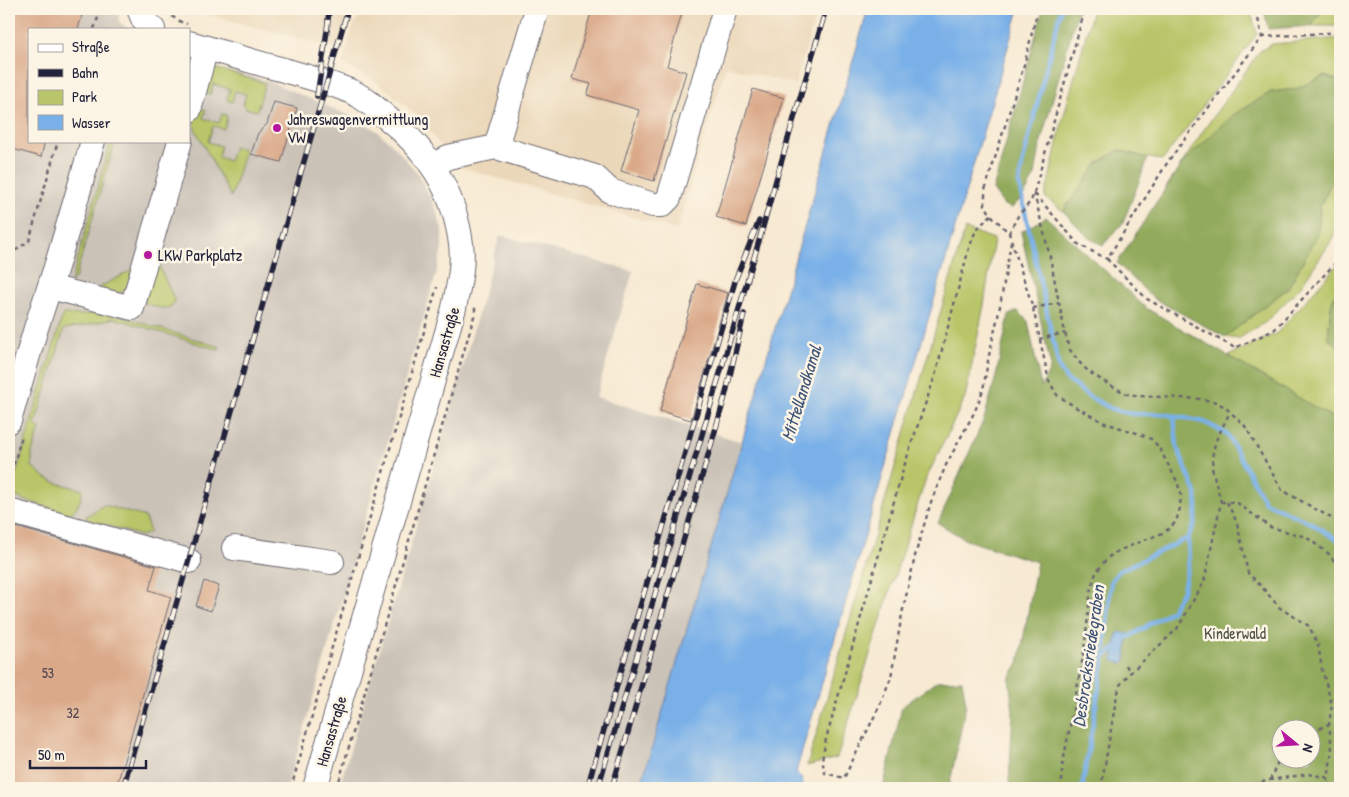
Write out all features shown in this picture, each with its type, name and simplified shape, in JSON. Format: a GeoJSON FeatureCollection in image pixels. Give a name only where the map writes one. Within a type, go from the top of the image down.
{"type":"FeatureCollection","features":[{"type":"Feature","properties":{"kind":"street"},"geometry":{"type":"LineString","coordinates":[[496,147],[537,9]]}},
{"type":"Feature","properties":{"kind":"street"},"geometry":{"type":"LineString","coordinates":[[434,166],[448,158],[496,147],[594,177],[610,191],[653,205],[662,205],[669,198],[725,9]]}},
{"type":"Feature","properties":{"kind":"street"},"geometry":{"type":"LineString","coordinates":[[190,98],[195,38]]}},
{"type":"Feature","properties":{"kind":"street","name":"Hansastraße"},"geometry":{"type":"LineString","coordinates":[[195,38],[327,82],[354,93],[377,109],[403,130],[434,166],[445,186],[455,214],[462,244],[461,274],[454,308],[315,788]]}},
{"type":"Feature","properties":{"kind":"street"},"geometry":{"type":"LineString","coordinates":[[9,421],[93,142]]}},
{"type":"Feature","properties":{"kind":"street"},"geometry":{"type":"LineString","coordinates":[[50,287],[132,308],[180,142]]}},
{"type":"Feature","properties":{"kind":"street"},"geometry":{"type":"LineString","coordinates":[[9,511],[189,561]]}},
{"type":"Feature","properties":{"kind":"street"},"geometry":{"type":"LineString","coordinates":[[234,548],[332,562]]}},
{"type":"Feature","properties":{"kind":"path"},"geometry":{"type":"LineString","coordinates":[[94,28],[101,9]]}},
{"type":"Feature","properties":{"kind":"path"},"geometry":{"type":"LineString","coordinates":[[1038,9],[1024,65],[985,190],[985,204],[990,215],[1009,233],[1033,308],[1048,381],[1057,395],[1105,423],[1151,439],[1158,446],[1177,481],[1181,495],[1176,522],[1165,532],[1118,551],[1107,558],[1096,573],[1091,588],[1084,652],[1062,768],[1062,788]]}},
{"type":"Feature","properties":{"kind":"path"},"geometry":{"type":"LineString","coordinates":[[1009,233],[1018,216],[1031,201],[1034,193],[1085,9]]}},
{"type":"Feature","properties":{"kind":"path"},"geometry":{"type":"LineString","coordinates":[[1107,259],[1169,160],[1262,37],[1256,9]]}},
{"type":"Feature","properties":{"kind":"path"},"geometry":{"type":"LineString","coordinates":[[147,19],[165,13],[181,22],[186,28]]}},
{"type":"Feature","properties":{"kind":"path"},"geometry":{"type":"LineString","coordinates":[[1262,37],[1340,32]]}},
{"type":"Feature","properties":{"kind":"path"},"geometry":{"type":"LineString","coordinates":[[9,255],[29,242],[58,142]]}},
{"type":"Feature","properties":{"kind":"path"},"geometry":{"type":"LineString","coordinates":[[1034,193],[1078,244],[1107,259],[1147,299],[1235,348],[1274,330],[1338,261],[1340,248]]}},
{"type":"Feature","properties":{"kind":"path"},"geometry":{"type":"LineString","coordinates":[[1034,193],[1050,257],[1065,333],[1070,350],[1080,363],[1089,372],[1128,394],[1201,399],[1216,402],[1225,407],[1245,426],[1282,490],[1340,523]]}},
{"type":"Feature","properties":{"kind":"path"},"geometry":{"type":"LineString","coordinates":[[990,215],[976,230],[969,248],[935,376],[903,470],[826,739],[822,760],[825,774],[844,778],[880,705],[891,678],[902,614],[916,552],[931,502],[946,465],[975,411],[983,390],[1011,242]]}},
{"type":"Feature","properties":{"kind":"path"},"geometry":{"type":"LineString","coordinates":[[291,788],[439,279]]}},
{"type":"Feature","properties":{"kind":"path"},"geometry":{"type":"LineString","coordinates":[[1033,308],[1059,303]]}},
{"type":"Feature","properties":{"kind":"path"},"geometry":{"type":"LineString","coordinates":[[337,788],[476,305]]}},
{"type":"Feature","properties":{"kind":"path"},"geometry":{"type":"LineString","coordinates":[[1039,339],[1065,333]]}},
{"type":"Feature","properties":{"kind":"path"},"geometry":{"type":"LineString","coordinates":[[1101,788],[1120,685],[1130,673],[1178,629],[1204,582],[1221,502],[1212,468],[1213,451],[1217,438],[1230,412]]}},
{"type":"Feature","properties":{"kind":"path"},"geometry":{"type":"LineString","coordinates":[[1221,502],[1236,502],[1270,526],[1306,537],[1329,554],[1340,569]]}},
{"type":"Feature","properties":{"kind":"path"},"geometry":{"type":"LineString","coordinates":[[1227,502],[1237,523],[1248,573],[1280,608],[1309,626],[1318,645],[1322,670],[1332,706],[1329,724],[1332,749],[1327,788]]}},
{"type":"Feature","properties":{"kind":"path"},"geometry":{"type":"LineString","coordinates":[[1126,665],[1130,673]]}},
{"type":"Feature","properties":{"kind":"path"},"geometry":{"type":"LineString","coordinates":[[1322,727],[1329,724]]}},
{"type":"Feature","properties":{"kind":"path"},"geometry":{"type":"LineString","coordinates":[[1270,780],[1274,770]]}},
{"type":"Feature","properties":{"kind":"path"},"geometry":{"type":"LineString","coordinates":[[1238,788],[1270,780],[1308,774],[1329,778]]}},
{"type":"Feature","properties":{"kind":"shaded area"},"geometry":{"type":"Polygon","coordinates":[[[9,9],[119,9],[119,22],[128,28],[28,28],[28,142],[190,142],[190,62],[266,80],[360,120],[377,131],[394,146],[418,174],[434,204],[442,229],[442,249],[287,788],[9,788],[9,9]]]}},
{"type":"Feature","properties":{"kind":"shaded area"},"geometry":{"type":"Polygon","coordinates":[[[187,9],[353,9],[341,50],[187,9]]]}},
{"type":"Feature","properties":{"kind":"shaded area"},"geometry":{"type":"Polygon","coordinates":[[[363,9],[818,9],[795,85],[726,66],[677,230],[452,165],[445,151],[406,106],[375,80],[342,64],[353,26],[363,9]]]}},
{"type":"Feature","properties":{"kind":"shaded area"},"geometry":{"type":"Polygon","coordinates":[[[500,235],[633,271],[596,397],[742,442],[640,788],[607,788],[584,782],[582,788],[339,788],[465,360],[500,235]]]}},
{"type":"Feature","properties":{"kind":"green space"},"geometry":{"type":"Polygon","coordinates":[[[1043,9],[1078,9],[1041,141],[1035,175],[1025,194],[1012,208],[1004,205],[993,190],[1043,9]]]}},
{"type":"Feature","properties":{"kind":"green space"},"geometry":{"type":"Polygon","coordinates":[[[1093,9],[1250,9],[1257,34],[1163,160],[1119,150],[1098,163],[1063,211],[1045,197],[1061,126],[1093,9]]]}},
{"type":"Feature","properties":{"kind":"green space"},"geometry":{"type":"Polygon","coordinates":[[[1264,9],[1323,9],[1311,26],[1268,29],[1264,9]]]}},
{"type":"Feature","properties":{"kind":"green space"},"geometry":{"type":"Polygon","coordinates":[[[1323,9],[1340,9],[1340,26],[1311,26],[1323,9]]]}},
{"type":"Feature","properties":{"kind":"green space"},"geometry":{"type":"Polygon","coordinates":[[[1340,38],[1340,81],[1324,76],[1296,89],[1271,92],[1186,159],[1154,206],[1203,131],[1260,51],[1272,44],[1340,38]]]}},
{"type":"Feature","properties":{"kind":"green space"},"geometry":{"type":"Polygon","coordinates":[[[215,68],[265,83],[257,111],[245,108],[243,105],[246,94],[235,91],[232,102],[227,100],[230,89],[213,84],[210,95],[207,93],[204,89],[207,76],[215,68]]]}},
{"type":"Feature","properties":{"kind":"green space"},"geometry":{"type":"Polygon","coordinates":[[[1324,76],[1340,81],[1340,165],[1320,206],[1318,234],[1288,288],[1225,337],[1153,298],[1117,263],[1186,159],[1233,115],[1271,92],[1296,89],[1324,76]]]}},
{"type":"Feature","properties":{"kind":"green space"},"geometry":{"type":"Polygon","coordinates":[[[202,108],[206,110],[203,118],[219,123],[222,114],[226,115],[227,118],[224,129],[213,126],[208,142],[221,146],[218,157],[229,161],[234,147],[245,150],[231,197],[195,129],[194,120],[202,108]]]}},
{"type":"Feature","properties":{"kind":"green space"},"geometry":{"type":"Polygon","coordinates":[[[111,142],[115,142],[75,279],[71,282],[111,142]]]}},
{"type":"Feature","properties":{"kind":"green space"},"geometry":{"type":"Polygon","coordinates":[[[1119,150],[1148,158],[1123,223],[1103,245],[1089,238],[1063,211],[1098,163],[1119,150]]]}},
{"type":"Feature","properties":{"kind":"green space"},"geometry":{"type":"Polygon","coordinates":[[[1340,165],[1340,214],[1332,240],[1301,286],[1266,322],[1238,339],[1225,337],[1288,288],[1318,234],[1320,206],[1340,165]]]}},
{"type":"Feature","properties":{"kind":"green space","name":"Kinderwald"},"geometry":{"type":"Polygon","coordinates":[[[1046,217],[1146,308],[1340,422],[1340,788],[1011,788],[1009,782],[1013,712],[1009,679],[1019,663],[1037,562],[966,540],[938,523],[984,419],[996,376],[1009,315],[1018,311],[1028,321],[1041,387],[1051,367],[1021,232],[1046,217]]]}},
{"type":"Feature","properties":{"kind":"green space"},"geometry":{"type":"Polygon","coordinates":[[[965,229],[994,239],[984,305],[965,398],[925,481],[837,758],[807,766],[965,229]]]}},
{"type":"Feature","properties":{"kind":"green space"},"geometry":{"type":"Polygon","coordinates":[[[156,262],[175,301],[172,305],[165,308],[144,303],[156,262]]]}},
{"type":"Feature","properties":{"kind":"green space"},"geometry":{"type":"Polygon","coordinates":[[[1340,262],[1340,282],[1331,305],[1328,338],[1340,348],[1340,422],[1228,356],[1277,333],[1340,262]]]}},
{"type":"Feature","properties":{"kind":"green space"},"geometry":{"type":"Polygon","coordinates":[[[134,269],[126,290],[118,293],[99,289],[100,287],[134,269]]]}},
{"type":"Feature","properties":{"kind":"green space"},"geometry":{"type":"Polygon","coordinates":[[[1340,282],[1340,348],[1328,338],[1331,305],[1340,282]]]}},
{"type":"Feature","properties":{"kind":"green space"},"geometry":{"type":"Polygon","coordinates":[[[107,312],[220,347],[219,350],[114,318],[64,329],[35,425],[40,429],[32,453],[32,466],[46,478],[83,490],[81,497],[77,506],[70,514],[16,497],[13,488],[15,477],[63,314],[80,315],[107,312]]]}},
{"type":"Feature","properties":{"kind":"green space"},"geometry":{"type":"Polygon","coordinates":[[[104,505],[145,517],[150,532],[141,536],[85,517],[104,505]]]}},
{"type":"Feature","properties":{"kind":"green space"},"geometry":{"type":"Polygon","coordinates":[[[962,680],[966,704],[949,788],[883,788],[902,707],[937,681],[962,680]]]}},
{"type":"Feature","properties":{"kind":"water","name":"Mittellandkanal"},"geometry":{"type":"Polygon","coordinates":[[[868,9],[1019,9],[796,772],[803,781],[801,788],[640,788],[742,442],[868,9]]]}},
{"type":"Feature","properties":{"kind":"water"},"geometry":{"type":"Polygon","coordinates":[[[1121,632],[1129,634],[1125,662],[1121,663],[1113,661],[1117,634],[1121,632]]]}},
{"type":"Feature","properties":{"kind":"building"},"geometry":{"type":"Polygon","coordinates":[[[9,9],[84,9],[78,28],[28,28],[28,142],[45,142],[41,157],[9,148],[9,9]]]}},
{"type":"Feature","properties":{"kind":"building"},"geometry":{"type":"Polygon","coordinates":[[[592,9],[683,9],[667,66],[686,72],[654,181],[621,171],[639,110],[587,95],[591,84],[572,79],[592,9]]]}},
{"type":"Feature","properties":{"kind":"building"},"geometry":{"type":"Polygon","coordinates":[[[753,89],[784,98],[746,226],[716,217],[753,89]]]}},
{"type":"Feature","properties":{"kind":"building","name":"Jahreswagenvermittlung VW"},"geometry":{"type":"Polygon","coordinates":[[[274,102],[297,108],[281,162],[251,154],[258,133],[267,124],[274,102]]]}},
{"type":"Feature","properties":{"kind":"building"},"geometry":{"type":"Polygon","coordinates":[[[697,284],[728,293],[691,420],[660,411],[697,284]]]}},
{"type":"Feature","properties":{"kind":"building"},"geometry":{"type":"Polygon","coordinates":[[[9,525],[156,566],[149,590],[171,597],[116,788],[9,788],[9,525]]]}},
{"type":"Feature","properties":{"kind":"building"},"geometry":{"type":"Polygon","coordinates":[[[204,581],[219,586],[211,611],[196,606],[204,581]]]}},
{"type":"Feature","properties":{"kind":"waterway","name":"Desbrocksriedegraben"},"geometry":{"type":"LineString","coordinates":[[1061,9],[1022,165],[1019,184],[1059,368],[1066,379],[1088,396],[1112,409],[1132,414],[1164,414],[1174,416],[1177,447],[1196,493],[1197,509],[1194,525],[1188,538],[1119,571],[1111,581],[1104,658],[1082,788]]}},
{"type":"Feature","properties":{"kind":"waterway"},"geometry":{"type":"LineString","coordinates":[[1174,416],[1204,422],[1227,434],[1265,502],[1311,523],[1340,543]]}},
{"type":"Feature","properties":{"kind":"waterway"},"geometry":{"type":"LineString","coordinates":[[1129,637],[1171,611],[1183,590],[1189,561],[1188,538]]}},
{"type":"Feature","properties":{"kind":"waterway"},"geometry":{"type":"LineString","coordinates":[[1104,658],[1115,648]]}},
{"type":"Feature","properties":{"kind":"railway"},"geometry":{"type":"LineString","coordinates":[[317,96],[329,9]]}},
{"type":"Feature","properties":{"kind":"railway"},"geometry":{"type":"LineString","coordinates":[[123,788],[348,9]]}},
{"type":"Feature","properties":{"kind":"railway"},"geometry":{"type":"LineString","coordinates":[[598,788],[826,9]]}},
{"type":"Feature","properties":{"kind":"railway"},"geometry":{"type":"LineString","coordinates":[[587,788],[736,278],[759,221]]}},
{"type":"Feature","properties":{"kind":"railway"},"geometry":{"type":"LineString","coordinates":[[612,788],[726,393],[744,314]]}},
{"type":"Feature","properties":{"kind":"place","name":"Jahreswagenvermittlung VW"},"geometry":{"type":"Point","coordinates":[277,128]}},
{"type":"Feature","properties":{"kind":"place","name":"LKW Parkplatz"},"geometry":{"type":"Point","coordinates":[148,255]}}]}
